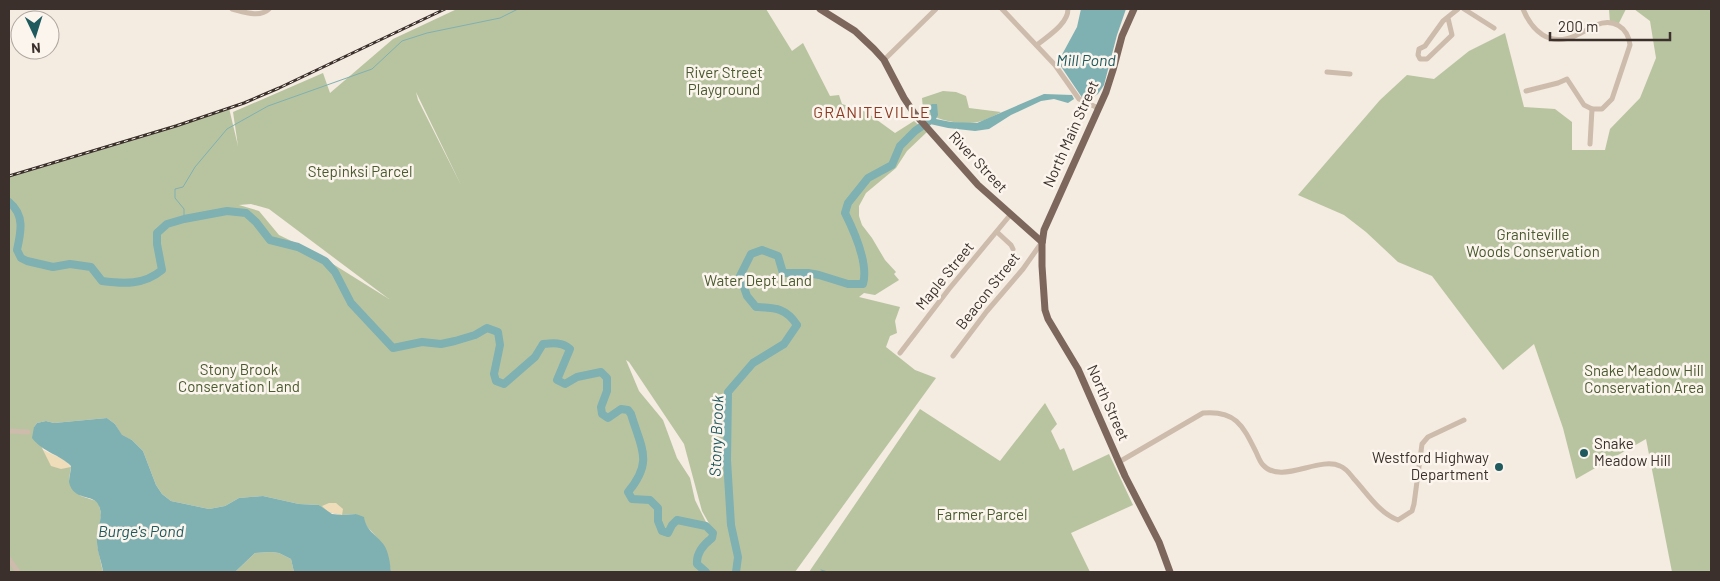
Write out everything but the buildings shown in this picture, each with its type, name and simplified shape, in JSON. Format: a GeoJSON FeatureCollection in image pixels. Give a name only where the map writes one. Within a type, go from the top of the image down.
{"type":"FeatureCollection","features":[{"type":"Feature","properties":{"kind":"main road","name":"River Street"},"geometry":{"type":"LineString","coordinates":[[820,9],[831,11],[884,60],[908,104],[921,120],[978,185],[1042,242]]}},
{"type":"Feature","properties":{"kind":"main road","name":"North Main Street"},"geometry":{"type":"LineString","coordinates":[[1042,242],[1045,225],[1098,108],[1112,73],[1122,36],[1134,9]]}},
{"type":"Feature","properties":{"kind":"main road","name":"North Street"},"geometry":{"type":"LineString","coordinates":[[1042,242],[1044,299],[1048,319],[1078,370],[1119,462],[1159,542],[1170,572]]}},
{"type":"Feature","properties":{"kind":"street"},"geometry":{"type":"LineString","coordinates":[[232,9],[258,14],[265,13],[269,9]]}},
{"type":"Feature","properties":{"kind":"street"},"geometry":{"type":"LineString","coordinates":[[884,60],[935,9]]}},
{"type":"Feature","properties":{"kind":"street"},"geometry":{"type":"LineString","coordinates":[[1002,9],[1055,65],[1079,99],[1098,108]]}},
{"type":"Feature","properties":{"kind":"street"},"geometry":{"type":"LineString","coordinates":[[1037,45],[1068,15],[1068,9]]}},
{"type":"Feature","properties":{"kind":"street"},"geometry":{"type":"LineString","coordinates":[[1448,18],[1452,35],[1427,59],[1420,58],[1418,55],[1419,49],[1425,46],[1443,21],[1458,9]]}},
{"type":"Feature","properties":{"kind":"street"},"geometry":{"type":"LineString","coordinates":[[1464,9],[1494,28]]}},
{"type":"Feature","properties":{"kind":"street"},"geometry":{"type":"LineString","coordinates":[[1523,9],[1532,27],[1548,38],[1567,39],[1598,24],[1610,23],[1625,29],[1629,36],[1630,45],[1612,99],[1602,109],[1592,110],[1584,105],[1567,78],[1558,83],[1526,91]]}},
{"type":"Feature","properties":{"kind":"street"},"geometry":{"type":"LineString","coordinates":[[1327,72],[1350,74]]}},
{"type":"Feature","properties":{"kind":"street"},"geometry":{"type":"LineString","coordinates":[[1590,144],[1592,110]]}},
{"type":"Feature","properties":{"kind":"street","name":"Maple Street"},"geometry":{"type":"LineString","coordinates":[[900,353],[1011,214]]}},
{"type":"Feature","properties":{"kind":"street"},"geometry":{"type":"LineString","coordinates":[[997,232],[1011,244],[1013,249]]}},
{"type":"Feature","properties":{"kind":"street","name":"Beacon Street"},"geometry":{"type":"LineString","coordinates":[[953,356],[987,311],[1018,276],[1042,242]]}},
{"type":"Feature","properties":{"kind":"street"},"geometry":{"type":"LineString","coordinates":[[1119,462],[1203,414],[1217,412],[1237,420],[1244,428],[1262,465],[1269,470],[1279,473],[1331,464],[1340,466],[1347,471],[1381,510],[1388,516],[1398,520],[1412,511],[1422,444],[1428,437],[1464,420]]}},
{"type":"Feature","properties":{"kind":"street"},"geometry":{"type":"LineString","coordinates":[[9,431],[28,432]]}},
{"type":"Feature","properties":{"kind":"street"},"geometry":{"type":"LineString","coordinates":[[9,559],[18,572]]}},
{"type":"Feature","properties":{"kind":"green space"},"geometry":{"type":"Polygon","coordinates":[[[457,9],[766,9],[792,51],[803,43],[830,96],[839,95],[842,104],[866,112],[895,133],[914,121],[927,132],[907,151],[896,168],[866,193],[859,206],[859,216],[862,225],[885,260],[896,272],[894,274],[899,280],[875,295],[864,293],[859,297],[900,307],[895,321],[897,333],[890,336],[886,347],[915,370],[936,378],[795,572],[391,572],[383,546],[356,514],[342,515],[328,512],[319,505],[299,504],[263,496],[239,498],[225,506],[209,509],[171,501],[162,494],[156,485],[143,451],[132,440],[122,436],[115,424],[107,418],[54,423],[46,421],[37,423],[34,427],[43,450],[71,467],[69,479],[81,496],[96,501],[99,504],[101,515],[97,545],[103,572],[9,572],[9,175],[229,108],[238,146],[233,112],[323,73],[330,93],[393,39],[457,9]],[[416,92],[418,100],[461,185],[416,92]],[[251,204],[239,205],[259,211],[279,235],[312,251],[389,299],[269,209],[251,204]],[[626,360],[639,391],[663,420],[677,458],[690,478],[695,500],[707,524],[711,527],[702,511],[684,444],[626,360]]]}},
{"type":"Feature","properties":{"kind":"green space"},"geometry":{"type":"Polygon","coordinates":[[[1609,9],[1626,9],[1618,25],[1610,23],[1609,9]]]}},
{"type":"Feature","properties":{"kind":"green space","name":"Graniteville Woods Conservation"},"geometry":{"type":"Polygon","coordinates":[[[1634,9],[1711,9],[1711,572],[1672,572],[1646,439],[1576,479],[1563,428],[1534,344],[1503,370],[1432,276],[1398,262],[1366,232],[1344,215],[1298,195],[1380,100],[1407,75],[1434,79],[1469,51],[1505,33],[1524,107],[1555,109],[1572,122],[1572,150],[1605,150],[1610,129],[1640,98],[1656,58],[1650,21],[1634,9]]]}},
{"type":"Feature","properties":{"kind":"green space"},"geometry":{"type":"Polygon","coordinates":[[[943,91],[956,92],[966,96],[969,108],[1001,112],[973,123],[947,121],[931,114],[930,118],[924,120],[922,98],[943,91]]]}},
{"type":"Feature","properties":{"kind":"green space","name":"Farmer Parcel"},"geometry":{"type":"Polygon","coordinates":[[[1045,403],[1057,424],[1051,431],[1060,450],[1064,448],[1073,471],[1109,454],[1133,505],[1071,533],[1090,572],[809,572],[920,409],[1000,461],[1045,403]]]}},
{"type":"Feature","properties":{"kind":"green space"},"geometry":{"type":"Polygon","coordinates":[[[255,553],[279,553],[291,559],[294,572],[235,572],[255,553]]]}},
{"type":"Feature","properties":{"kind":"sand"},"geometry":{"type":"Polygon","coordinates":[[[43,450],[65,460],[71,467],[61,469],[51,466],[43,450]]]}},
{"type":"Feature","properties":{"kind":"sand"},"geometry":{"type":"Polygon","coordinates":[[[336,503],[343,509],[342,515],[328,512],[322,506],[336,503]]]}},
{"type":"Feature","properties":{"kind":"water","name":"Mill Pond"},"geometry":{"type":"Polygon","coordinates":[[[1081,9],[1126,9],[1104,85],[1098,94],[1092,98],[1083,99],[1058,62],[1077,27],[1081,9]]]}},
{"type":"Feature","properties":{"kind":"water"},"geometry":{"type":"Polygon","coordinates":[[[1044,94],[1072,95],[1074,99],[1068,103],[1054,99],[1041,101],[1011,115],[989,129],[975,131],[948,128],[930,124],[924,120],[930,118],[931,114],[928,107],[932,104],[937,104],[938,115],[936,119],[951,122],[977,123],[1044,94]]]}},
{"type":"Feature","properties":{"kind":"water","name":"Burge's Pond"},"geometry":{"type":"Polygon","coordinates":[[[107,418],[115,424],[122,435],[132,440],[143,451],[156,485],[162,494],[171,501],[209,509],[225,506],[239,498],[263,496],[299,504],[319,505],[332,514],[356,514],[364,517],[369,529],[384,545],[391,572],[294,572],[291,559],[279,553],[271,552],[255,553],[235,572],[103,572],[97,546],[101,513],[98,504],[92,499],[79,495],[71,488],[69,482],[71,466],[41,447],[32,438],[34,427],[37,423],[107,418]]]}},
{"type":"Feature","properties":{"kind":"waterway"},"geometry":{"type":"LineString","coordinates":[[184,219],[184,209],[175,198],[175,189],[183,187],[195,167],[227,129],[268,106],[372,69],[402,41],[427,33],[500,18],[518,9]]}},
{"type":"Feature","properties":{"kind":"waterway","name":"Stony Brook"},"geometry":{"type":"LineString","coordinates":[[736,572],[738,557],[731,525],[727,460],[728,392],[753,363],[784,344],[797,325],[789,315],[780,310],[756,307],[747,296],[740,276],[751,254],[762,250],[778,256],[783,273],[808,273],[848,284],[863,284],[864,267],[862,257],[845,213],[848,203],[868,178],[892,165],[900,146],[915,131],[928,122]]}},
{"type":"Feature","properties":{"kind":"waterway","name":"Stony Brook"},"geometry":{"type":"LineString","coordinates":[[9,202],[18,212],[20,218],[21,224],[17,250],[21,258],[53,267],[70,264],[91,267],[102,281],[118,283],[141,281],[162,270],[157,233],[167,224],[227,211],[246,213],[270,240],[298,247],[325,261],[335,272],[351,303],[393,348],[422,342],[441,344],[475,335],[487,328],[498,332],[500,345],[494,374],[496,381],[504,384],[535,357],[543,344],[557,343],[564,345],[570,349],[557,380],[565,384],[577,377],[601,372],[607,378],[607,391],[601,407],[602,414],[608,418],[621,409],[628,410],[631,414],[643,454],[641,472],[628,492],[632,499],[650,500],[658,508],[658,521],[662,531],[668,533],[677,520],[706,526],[713,533],[712,538],[703,546],[698,556],[697,564],[706,572]]}},
{"type":"Feature","properties":{"kind":"waterway"},"geometry":{"type":"LineString","coordinates":[[821,570],[828,572]]}},
{"type":"Feature","properties":{"kind":"waterway"},"geometry":{"type":"LineString","coordinates":[[882,572],[892,572]]}},
{"type":"Feature","properties":{"kind":"railway"},"geometry":{"type":"LineString","coordinates":[[9,176],[176,126],[244,103],[445,9]]}},
{"type":"Feature","properties":{"kind":"place","name":"Snake Meadow Hill"},"geometry":{"type":"Point","coordinates":[1584,453]}},
{"type":"Feature","properties":{"kind":"place","name":"Westford Highway Department"},"geometry":{"type":"Point","coordinates":[1499,467]}},
{"type":"Feature","properties":{"kind":"district","name":"GRANITEVILLE"},"geometry":{"type":"Point","coordinates":[872,112]}},
{"type":"Feature","properties":{"kind":"park label","name":"River Street Playground"},"geometry":{"type":"Point","coordinates":[724,82]}},
{"type":"Feature","properties":{"kind":"park label","name":"Stepinksi Parcel"},"geometry":{"type":"Point","coordinates":[360,172]}},
{"type":"Feature","properties":{"kind":"park label","name":"Water Dept Land"},"geometry":{"type":"Point","coordinates":[758,281]}},
{"type":"Feature","properties":{"kind":"park label","name":"Stony Brook Conservation Land"},"geometry":{"type":"Point","coordinates":[239,378]}},
{"type":"Feature","properties":{"kind":"park label","name":"Snake Meadow Hill Conservation Area"},"geometry":{"type":"Point","coordinates":[1644,380]}}]}
